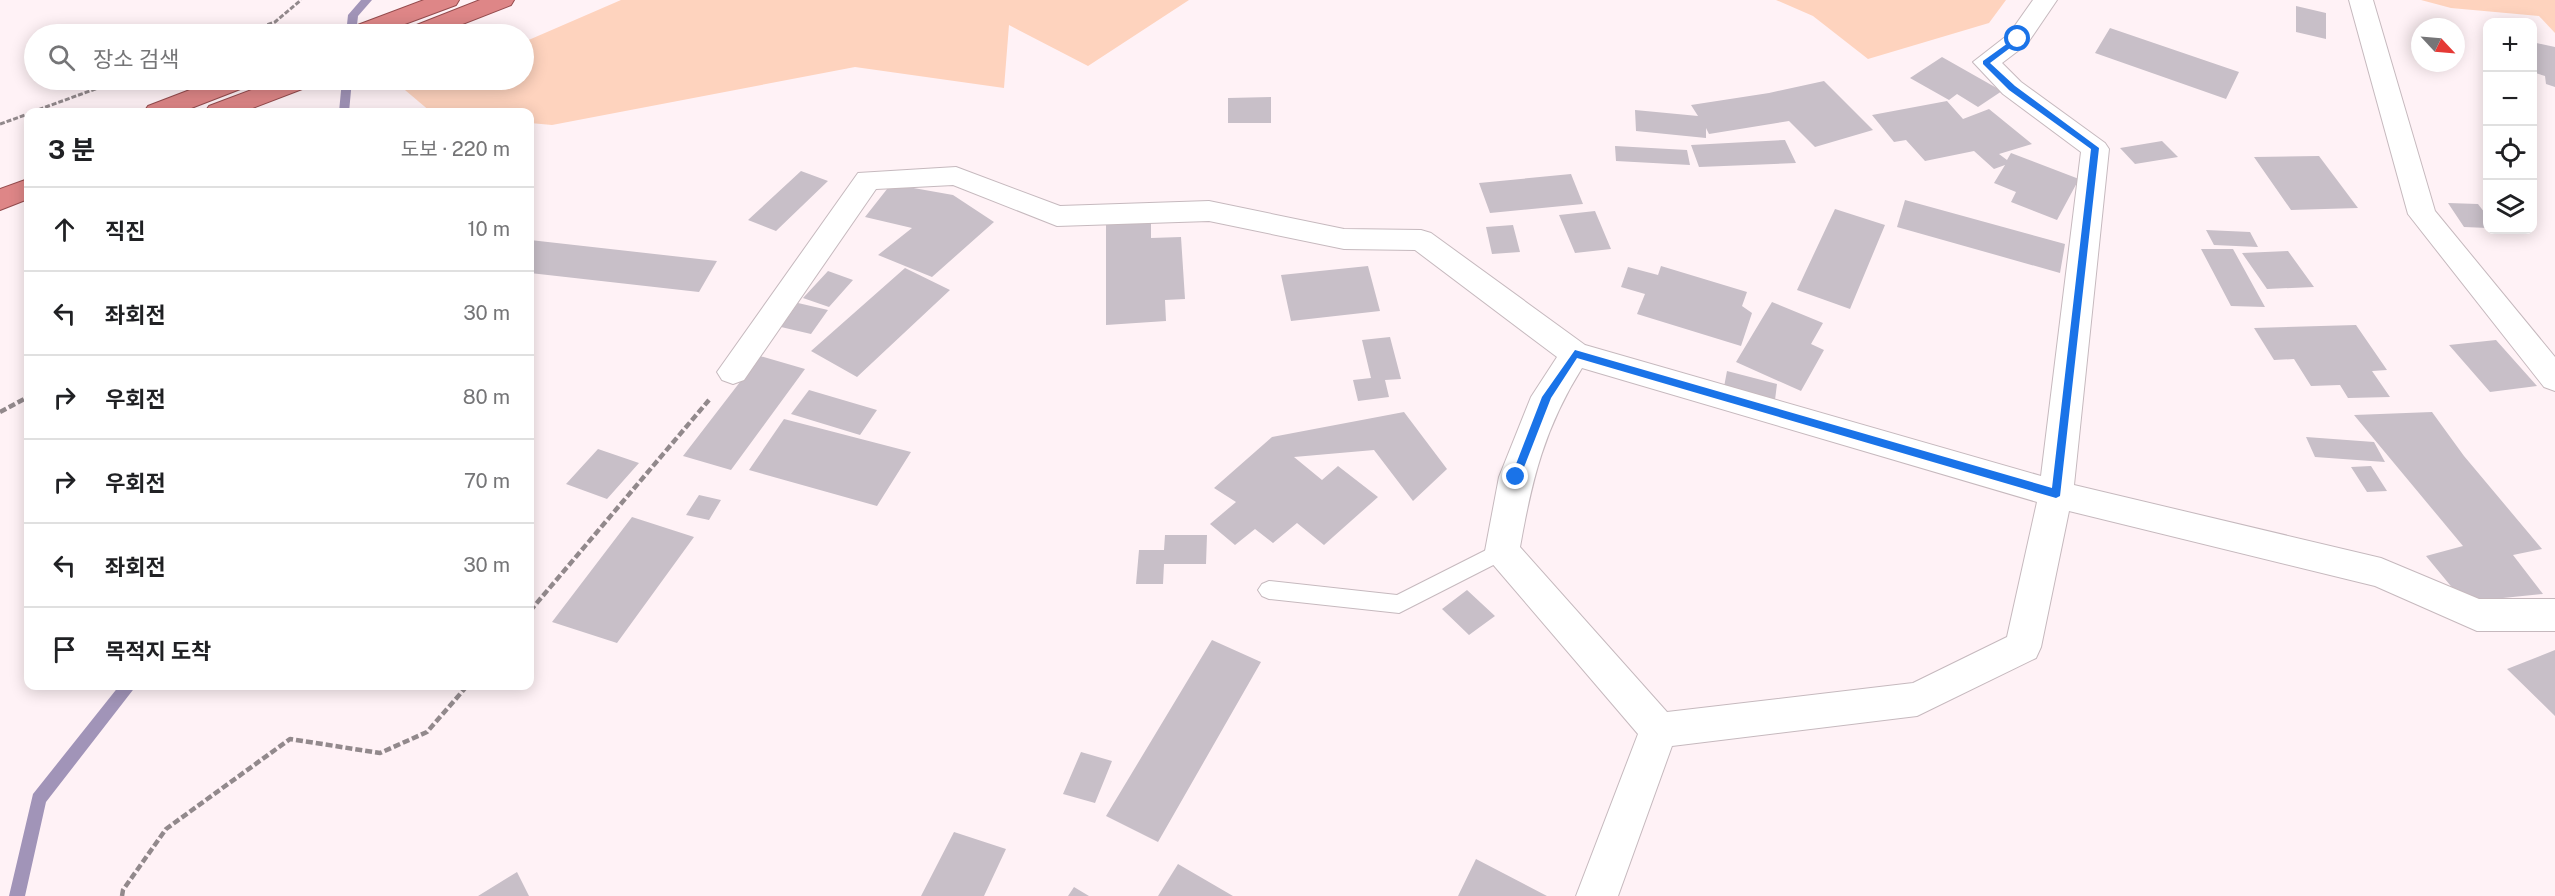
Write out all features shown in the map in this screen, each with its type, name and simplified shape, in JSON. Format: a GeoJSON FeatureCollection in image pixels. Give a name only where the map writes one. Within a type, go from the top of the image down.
{"type":"FeatureCollection","features":[{"type":"Feature","properties":{"kind":"highway"},"geometry":{"type":"LineString","coordinates":[[421,24],[447,0]]}},
{"type":"Feature","properties":{"kind":"highway"},"geometry":{"type":"LineString","coordinates":[[423,24],[502,0]]}},
{"type":"Feature","properties":{"kind":"highway"},"geometry":{"type":"LineString","coordinates":[[167,108],[213,90]]}},
{"type":"Feature","properties":{"kind":"highway"},"geometry":{"type":"LineString","coordinates":[[228,108],[276,90]]}},
{"type":"Feature","properties":{"kind":"highway"},"geometry":{"type":"LineString","coordinates":[[0,176],[24,166]]}},
{"type":"Feature","properties":{"kind":"highway"},"geometry":{"type":"LineString","coordinates":[[0,200],[24,190]]}},
{"type":"Feature","properties":{"kind":"street"},"geometry":{"type":"LineString","coordinates":[[1659,730],[1917,699],[2023,647],[2056,494],[2095,148],[2012,88],[1986,62],[2018,39],[2044,0]]}},
{"type":"Feature","properties":{"kind":"street"},"geometry":{"type":"LineString","coordinates":[[2361,0],[2422,214],[2555,379]]}},
{"type":"Feature","properties":{"kind":"street"},"geometry":{"type":"LineString","coordinates":[[733,372],[868,180],[956,176],[1057,216],[1209,211],[1344,239],[1421,240],[1575,354],[2056,494],[2381,573],[2477,615],[2555,615]]}},
{"type":"Feature","properties":{"kind":"street"},"geometry":{"type":"LineString","coordinates":[[1575,354],[1547,397],[1516,477],[1502,551],[1659,730]]}},
{"type":"Feature","properties":{"kind":"street"},"geometry":{"type":"LineString","coordinates":[[1597,896],[1659,730]]}},
{"type":"Feature","properties":{"kind":"lane"},"geometry":{"type":"LineString","coordinates":[[1269,590],[1399,604],[1502,551]]}},
{"type":"Feature","properties":{"kind":"path"},"geometry":{"type":"LineString","coordinates":[[269,24],[275,22],[301,0]]}},
{"type":"Feature","properties":{"kind":"path"},"geometry":{"type":"LineString","coordinates":[[44,108],[93,90]]}},
{"type":"Feature","properties":{"kind":"path"},"geometry":{"type":"LineString","coordinates":[[0,124],[24,115]]}},
{"type":"Feature","properties":{"kind":"path"},"geometry":{"type":"LineString","coordinates":[[534,606],[733,372]]}},
{"type":"Feature","properties":{"kind":"path"},"geometry":{"type":"LineString","coordinates":[[0,412],[24,398]]}},
{"type":"Feature","properties":{"kind":"path"},"geometry":{"type":"LineString","coordinates":[[122,896],[123,890],[166,829],[290,739],[380,753],[427,732],[463,690]]}},
{"type":"Feature","properties":{"kind":"shaded area"},"geometry":{"type":"Polygon","coordinates":[[[621,0],[1189,0],[1088,66],[1009,25],[1004,88],[855,67],[552,125],[534,123],[534,108],[426,108],[405,90],[534,90],[534,38],[621,0]]]}},
{"type":"Feature","properties":{"kind":"shaded area"},"geometry":{"type":"Polygon","coordinates":[[[1776,0],[2006,0],[1989,23],[1868,59],[1813,16],[1776,0]]]}},
{"type":"Feature","properties":{"kind":"shaded area"},"geometry":{"type":"Polygon","coordinates":[[[2421,0],[2555,0],[2555,33],[2539,16],[2451,8],[2421,0]]]}},
{"type":"Feature","properties":{"kind":"building"},"geometry":{"type":"Polygon","coordinates":[[[2296,6],[2326,13],[2326,39],[2296,32],[2296,6]]]}},
{"type":"Feature","properties":{"kind":"building"},"geometry":{"type":"Polygon","coordinates":[[[2110,28],[2239,72],[2226,99],[2095,53],[2110,28]]]}},
{"type":"Feature","properties":{"kind":"building"},"geometry":{"type":"Polygon","coordinates":[[[2537,43],[2555,47],[2555,87],[2546,84],[2545,76],[2537,74],[2537,43]]]}},
{"type":"Feature","properties":{"kind":"building"},"geometry":{"type":"Polygon","coordinates":[[[1942,57],[2002,91],[1978,107],[1957,94],[1949,100],[1910,78],[1942,57]]]}},
{"type":"Feature","properties":{"kind":"building"},"geometry":{"type":"Polygon","coordinates":[[[1824,81],[1873,130],[1815,147],[1789,121],[1709,134],[1706,128],[1706,138],[1636,131],[1635,110],[1698,116],[1691,105],[1769,93],[1824,81]]]}},
{"type":"Feature","properties":{"kind":"building"},"geometry":{"type":"Polygon","coordinates":[[[1271,97],[1271,123],[1228,123],[1228,98],[1271,97]]]}},
{"type":"Feature","properties":{"kind":"building"},"geometry":{"type":"Polygon","coordinates":[[[1947,101],[1963,119],[1989,109],[2032,144],[1999,154],[2007,160],[2011,153],[2079,179],[2057,220],[2011,202],[2016,192],[1994,183],[2005,165],[1994,169],[1974,151],[1925,161],[1906,140],[1894,142],[1872,115],[1947,101]]]}},
{"type":"Feature","properties":{"kind":"building"},"geometry":{"type":"Polygon","coordinates":[[[1785,140],[1796,163],[1699,167],[1691,145],[1785,140]]]}},
{"type":"Feature","properties":{"kind":"building"},"geometry":{"type":"Polygon","coordinates":[[[2162,141],[2178,157],[2135,164],[2120,148],[2162,141]]]}},
{"type":"Feature","properties":{"kind":"building"},"geometry":{"type":"Polygon","coordinates":[[[1615,146],[1687,150],[1690,165],[1616,161],[1615,146]]]}},
{"type":"Feature","properties":{"kind":"building"},"geometry":{"type":"Polygon","coordinates":[[[2319,156],[2358,208],[2291,210],[2254,157],[2319,156]]]}},
{"type":"Feature","properties":{"kind":"building"},"geometry":{"type":"Polygon","coordinates":[[[801,171],[828,181],[776,231],[748,220],[801,171]]]}},
{"type":"Feature","properties":{"kind":"building"},"geometry":{"type":"Polygon","coordinates":[[[1571,174],[1583,204],[1490,213],[1479,183],[1571,174]]]}},
{"type":"Feature","properties":{"kind":"building"},"geometry":{"type":"Polygon","coordinates":[[[891,184],[953,195],[994,222],[932,277],[878,255],[912,228],[865,217],[891,184]]]}},
{"type":"Feature","properties":{"kind":"building"},"geometry":{"type":"Polygon","coordinates":[[[1905,200],[2065,244],[2060,273],[1897,227],[1905,200]]]}},
{"type":"Feature","properties":{"kind":"building"},"geometry":{"type":"Polygon","coordinates":[[[2448,203],[2478,204],[2483,210],[2483,228],[2464,227],[2448,203]]]}},
{"type":"Feature","properties":{"kind":"building"},"geometry":{"type":"Polygon","coordinates":[[[1835,209],[1885,225],[1850,309],[1797,290],[1835,209]]]}},
{"type":"Feature","properties":{"kind":"building"},"geometry":{"type":"Polygon","coordinates":[[[1595,211],[1611,249],[1575,253],[1559,215],[1595,211]]]}},
{"type":"Feature","properties":{"kind":"building"},"geometry":{"type":"Polygon","coordinates":[[[1151,222],[1151,238],[1181,237],[1185,299],[1165,300],[1166,321],[1106,325],[1106,225],[1151,222]]]}},
{"type":"Feature","properties":{"kind":"building"},"geometry":{"type":"Polygon","coordinates":[[[1513,225],[1520,252],[1492,254],[1486,227],[1513,225]]]}},
{"type":"Feature","properties":{"kind":"building"},"geometry":{"type":"Polygon","coordinates":[[[2206,230],[2250,232],[2258,247],[2214,245],[2206,230]]]}},
{"type":"Feature","properties":{"kind":"building"},"geometry":{"type":"Polygon","coordinates":[[[534,240],[717,261],[699,292],[534,273],[534,240]]]}},
{"type":"Feature","properties":{"kind":"building"},"geometry":{"type":"Polygon","coordinates":[[[2201,249],[2233,249],[2265,307],[2231,306],[2201,249]]]}},
{"type":"Feature","properties":{"kind":"building"},"geometry":{"type":"Polygon","coordinates":[[[2288,251],[2314,287],[2267,289],[2242,253],[2288,251]]]}},
{"type":"Feature","properties":{"kind":"building"},"geometry":{"type":"Polygon","coordinates":[[[1368,266],[1380,311],[1291,321],[1281,275],[1368,266]]]}},
{"type":"Feature","properties":{"kind":"building"},"geometry":{"type":"Polygon","coordinates":[[[1661,266],[1747,292],[1742,306],[1752,313],[1741,346],[1637,314],[1645,294],[1621,287],[1628,267],[1658,275],[1661,266]]]}},
{"type":"Feature","properties":{"kind":"building"},"geometry":{"type":"Polygon","coordinates":[[[905,268],[950,290],[857,377],[811,351],[905,268]]]}},
{"type":"Feature","properties":{"kind":"building"},"geometry":{"type":"Polygon","coordinates":[[[828,271],[853,280],[829,307],[803,298],[828,271]]]}},
{"type":"Feature","properties":{"kind":"building"},"geometry":{"type":"Polygon","coordinates":[[[1772,302],[1823,323],[1811,344],[1824,350],[1801,391],[1736,362],[1772,302]]]}},
{"type":"Feature","properties":{"kind":"building"},"geometry":{"type":"Polygon","coordinates":[[[798,303],[828,310],[811,334],[781,327],[798,303]]]}},
{"type":"Feature","properties":{"kind":"building"},"geometry":{"type":"Polygon","coordinates":[[[2356,325],[2387,370],[2372,371],[2390,397],[2348,398],[2340,385],[2311,386],[2294,359],[2274,360],[2254,328],[2356,325]]]}},
{"type":"Feature","properties":{"kind":"building"},"geometry":{"type":"Polygon","coordinates":[[[1390,337],[1401,379],[1385,380],[1389,397],[1358,401],[1353,380],[1371,378],[1362,340],[1390,337]]]}},
{"type":"Feature","properties":{"kind":"building"},"geometry":{"type":"Polygon","coordinates":[[[2496,340],[2537,386],[2490,392],[2449,345],[2496,340]]]}},
{"type":"Feature","properties":{"kind":"building"},"geometry":{"type":"Polygon","coordinates":[[[760,356],[805,369],[731,470],[683,456],[760,356]]]}},
{"type":"Feature","properties":{"kind":"building"},"geometry":{"type":"Polygon","coordinates":[[[1727,371],[1777,384],[1775,400],[1724,387],[1727,371]]]}},
{"type":"Feature","properties":{"kind":"building"},"geometry":{"type":"Polygon","coordinates":[[[809,390],[877,410],[860,435],[791,414],[809,390]]]}},
{"type":"Feature","properties":{"kind":"building"},"geometry":{"type":"Polygon","coordinates":[[[1404,412],[1447,469],[1413,501],[1374,450],[1294,457],[1322,480],[1338,466],[1378,497],[1324,545],[1297,523],[1273,543],[1255,529],[1235,545],[1210,524],[1236,502],[1214,488],[1272,437],[1404,412]]]}},
{"type":"Feature","properties":{"kind":"building"},"geometry":{"type":"Polygon","coordinates":[[[2432,412],[2464,456],[2542,549],[2513,555],[2543,594],[2464,602],[2426,556],[2463,546],[2354,415],[2432,412]]]}},
{"type":"Feature","properties":{"kind":"building"},"geometry":{"type":"Polygon","coordinates":[[[784,419],[911,452],[877,506],[749,470],[784,419]]]}},
{"type":"Feature","properties":{"kind":"building"},"geometry":{"type":"Polygon","coordinates":[[[2306,437],[2374,442],[2385,462],[2315,457],[2306,437]]]}},
{"type":"Feature","properties":{"kind":"building"},"geometry":{"type":"Polygon","coordinates":[[[598,449],[639,463],[607,499],[566,484],[598,449]]]}},
{"type":"Feature","properties":{"kind":"building"},"geometry":{"type":"Polygon","coordinates":[[[2371,466],[2387,491],[2367,492],[2351,467],[2371,466]]]}},
{"type":"Feature","properties":{"kind":"building"},"geometry":{"type":"Polygon","coordinates":[[[699,495],[721,500],[709,520],[686,515],[699,495]]]}},
{"type":"Feature","properties":{"kind":"building"},"geometry":{"type":"Polygon","coordinates":[[[632,517],[694,537],[617,643],[552,622],[632,517]]]}},
{"type":"Feature","properties":{"kind":"building"},"geometry":{"type":"Polygon","coordinates":[[[1165,535],[1207,535],[1206,564],[1164,564],[1163,584],[1136,584],[1139,550],[1164,550],[1165,535]]]}},
{"type":"Feature","properties":{"kind":"building"},"geometry":{"type":"Polygon","coordinates":[[[1467,590],[1495,616],[1469,635],[1442,609],[1467,590]]]}},
{"type":"Feature","properties":{"kind":"building"},"geometry":{"type":"Polygon","coordinates":[[[1212,640],[1261,662],[1158,842],[1106,816],[1212,640]]]}},
{"type":"Feature","properties":{"kind":"building"},"geometry":{"type":"Polygon","coordinates":[[[2555,650],[2555,716],[2507,669],[2555,650]]]}},
{"type":"Feature","properties":{"kind":"building"},"geometry":{"type":"Polygon","coordinates":[[[1081,752],[1112,761],[1095,803],[1063,794],[1081,752]]]}},
{"type":"Feature","properties":{"kind":"building"},"geometry":{"type":"Polygon","coordinates":[[[954,832],[1006,849],[984,896],[921,896],[954,832]]]}},
{"type":"Feature","properties":{"kind":"building"},"geometry":{"type":"Polygon","coordinates":[[[1476,859],[1547,896],[1458,896],[1476,859]]]}},
{"type":"Feature","properties":{"kind":"building"},"geometry":{"type":"Polygon","coordinates":[[[1178,864],[1233,896],[1158,896],[1178,864]]]}},
{"type":"Feature","properties":{"kind":"building"},"geometry":{"type":"Polygon","coordinates":[[[517,872],[529,896],[478,896],[517,872]]]}},
{"type":"Feature","properties":{"kind":"building"},"geometry":{"type":"Polygon","coordinates":[[[1074,887],[1089,896],[1068,896],[1074,887]]]}},
{"type":"Feature","properties":{"kind":"waterway"},"geometry":{"type":"LineString","coordinates":[[352,24],[353,15],[367,0]]}},
{"type":"Feature","properties":{"kind":"waterway"},"geometry":{"type":"LineString","coordinates":[[344,108],[346,90]]}},
{"type":"Feature","properties":{"kind":"waterway"},"geometry":{"type":"LineString","coordinates":[[17,896],[39,799],[125,690]]}},
{"type":"Feature","properties":{"kind":"route"},"geometry":{"type":"LineString","coordinates":[[1516,477],[1547,397],[1575,354],[2056,494],[2095,148],[2012,88],[1986,62],[2018,39]]}}]}
